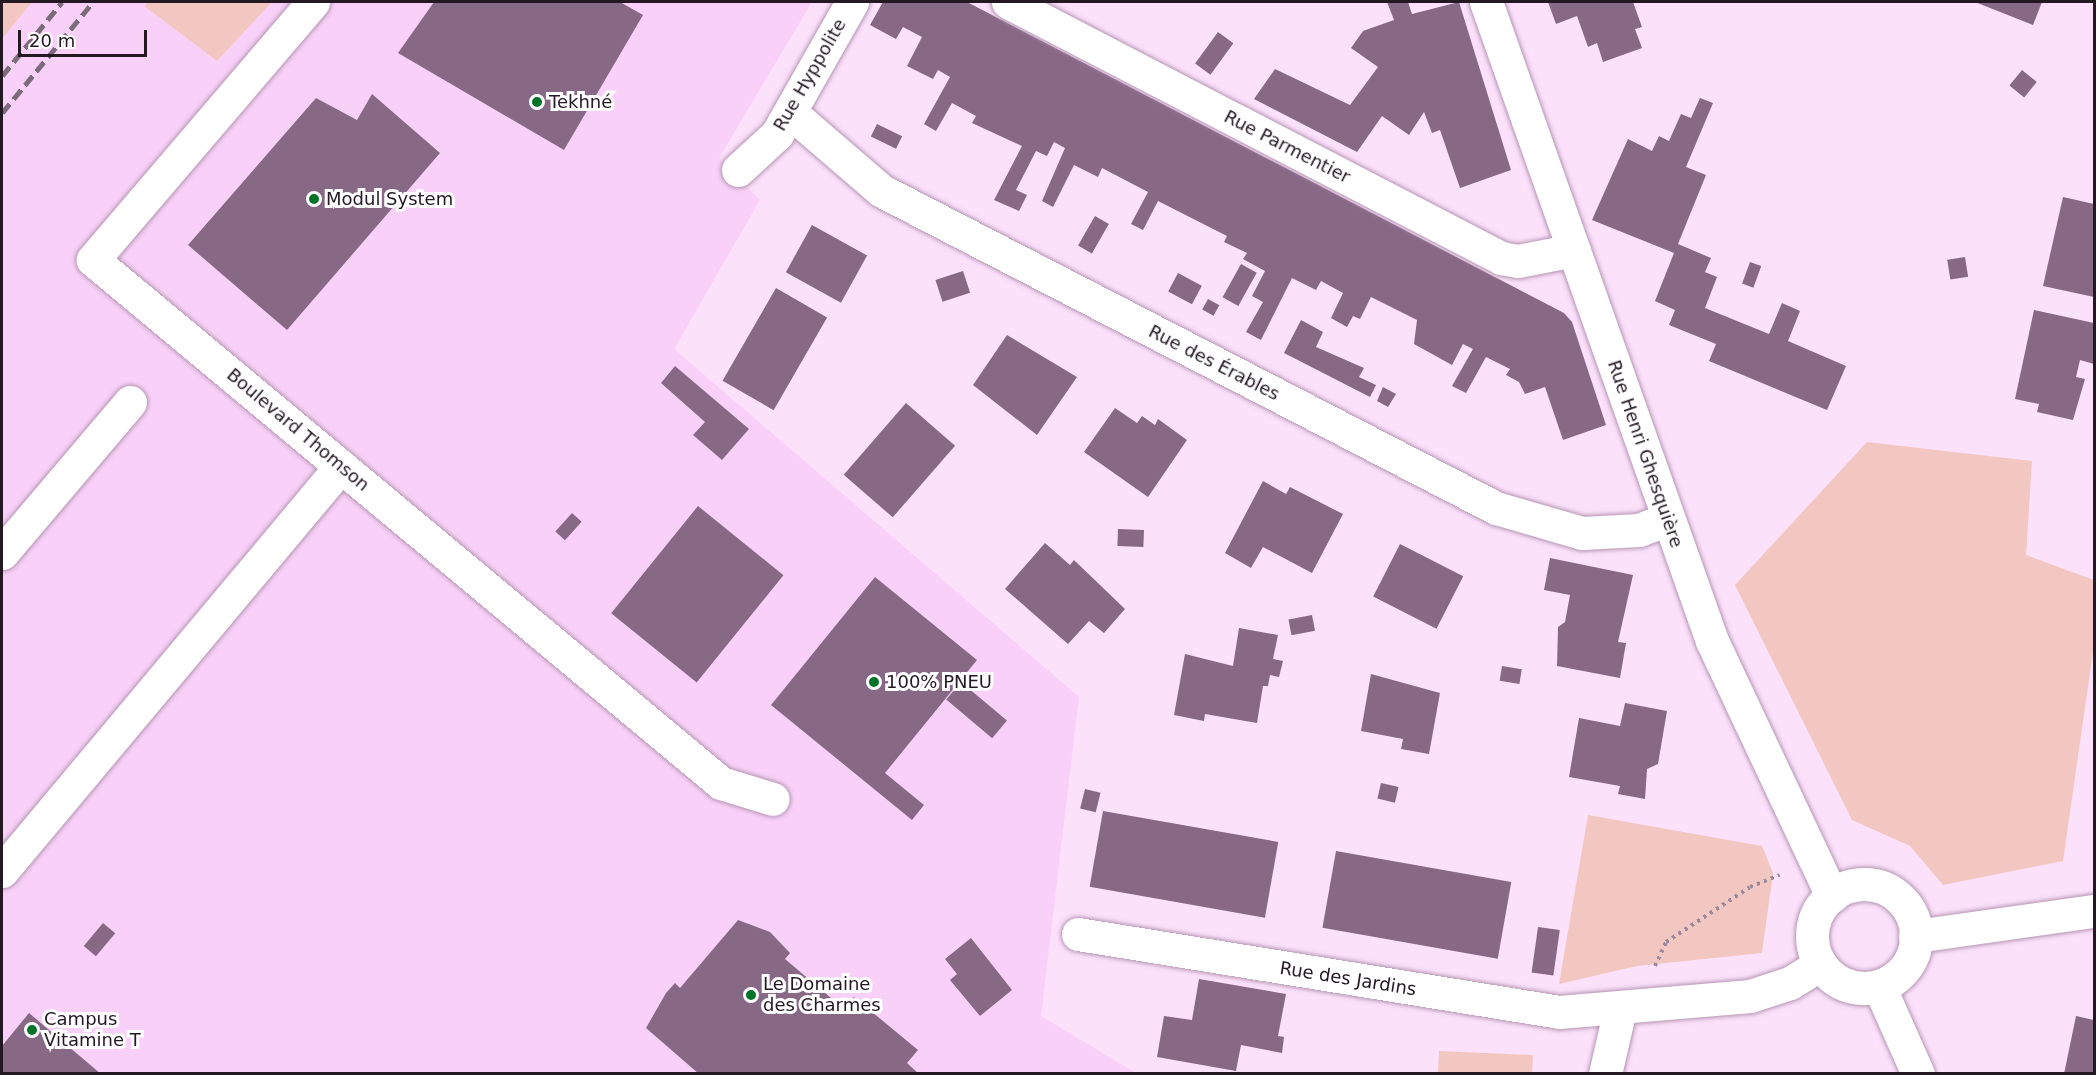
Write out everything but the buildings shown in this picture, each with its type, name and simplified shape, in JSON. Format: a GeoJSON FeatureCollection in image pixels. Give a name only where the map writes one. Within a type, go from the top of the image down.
{"type":"FeatureCollection","features":[{"type":"Feature","properties":{"kind":"street","name":"Boulevard Thomson"},"geometry":{"type":"LineString","coordinates":[[314,2],[93,260],[721,783],[773,799]]}},
{"type":"Feature","properties":{"kind":"street","name":"Rue Hyppolite"},"geometry":{"type":"LineString","coordinates":[[738,170],[777,134],[852,2]]}},
{"type":"Feature","properties":{"kind":"street","name":"Rue Parmentier"},"geometry":{"type":"LineString","coordinates":[[1008,2],[1501,258],[1518,261],[1574,250]]}},
{"type":"Feature","properties":{"kind":"street","name":"Rue Henri Ghesquière"},"geometry":{"type":"LineString","coordinates":[[1486,2],[1667,519],[1726,675],[1832,896]]}},
{"type":"Feature","properties":{"kind":"street","name":"Rue des Érables"},"geometry":{"type":"LineString","coordinates":[[790,112],[882,191],[1496,508],[1545,524],[1606,534],[1667,519]]}},
{"type":"Feature","properties":{"kind":"street"},"geometry":{"type":"LineString","coordinates":[[2,553],[130,402]]}},
{"type":"Feature","properties":{"kind":"street"},"geometry":{"type":"LineString","coordinates":[[2,871],[341,466]]}},
{"type":"Feature","properties":{"kind":"street"},"geometry":{"type":"LineString","coordinates":[[1858,885],[1886,890],[1907,909],[1915,936],[1905,967],[1879,986],[1841,983],[1820,964],[1813,928],[1832,896],[1858,885]]}},
{"type":"Feature","properties":{"kind":"street"},"geometry":{"type":"LineString","coordinates":[[1915,936],[2094,911]]}},
{"type":"Feature","properties":{"kind":"street","name":"Rue des Jardins"},"geometry":{"type":"LineString","coordinates":[[1078,934],[1528,1008],[1620,1010],[1768,991],[1820,964]]}},
{"type":"Feature","properties":{"kind":"street"},"geometry":{"type":"LineString","coordinates":[[1879,986],[1918,1074]]}},
{"type":"Feature","properties":{"kind":"street"},"geometry":{"type":"LineString","coordinates":[[1605,1074],[1620,1010]]}},
{"type":"Feature","properties":{"kind":"path"},"geometry":{"type":"LineString","coordinates":[[1659,1006],[1655,961],[1666,942],[1750,887],[1814,860]]}},
{"type":"Feature","properties":{"kind":"shaded area"},"geometry":{"type":"Polygon","coordinates":[[[2,2],[148,2],[144,6],[217,61],[272,2],[812,2],[719,158],[760,200],[674,349],[1079,697],[1041,1016],[1136,1073],[2,1074],[2,2]]]}},
{"type":"Feature","properties":{"kind":"shaded area"},"geometry":{"type":"Polygon","coordinates":[[[2,2],[32,2],[2,39],[2,2]]]}},
{"type":"Feature","properties":{"kind":"shaded area"},"geometry":{"type":"Polygon","coordinates":[[[148,2],[272,2],[217,61],[144,6],[148,2]]]}},
{"type":"Feature","properties":{"kind":"shaded area"},"geometry":{"type":"Polygon","coordinates":[[[1867,442],[2032,461],[2026,555],[2094,580],[2094,645],[2063,861],[1943,885],[1910,846],[1852,820],[1735,585],[1867,442]]]}},
{"type":"Feature","properties":{"kind":"shaded area"},"geometry":{"type":"Polygon","coordinates":[[[1588,815],[1762,846],[1773,873],[1762,953],[1637,966],[1559,984],[1588,815]]]}},
{"type":"Feature","properties":{"kind":"shaded area"},"geometry":{"type":"Polygon","coordinates":[[[1439,1051],[1533,1055],[1532,1073],[1438,1073],[1439,1051]]]}},
{"type":"Feature","properties":{"kind":"railway"},"geometry":{"type":"LineString","coordinates":[[2,76],[62,2]]}},
{"type":"Feature","properties":{"kind":"railway"},"geometry":{"type":"LineString","coordinates":[[2,113],[93,2]]}},
{"type":"Feature","properties":{"kind":"place","name":"Tekhné"},"geometry":{"type":"Point","coordinates":[537,102]}},
{"type":"Feature","properties":{"kind":"place","name":"Modul System"},"geometry":{"type":"Point","coordinates":[314,199]}},
{"type":"Feature","properties":{"kind":"place","name":"100% PNEU"},"geometry":{"type":"Point","coordinates":[874,682]}},
{"type":"Feature","properties":{"kind":"place","name":"Le Domaine des Charmes"},"geometry":{"type":"Point","coordinates":[751,995]}},
{"type":"Feature","properties":{"kind":"place","name":"Campus Vitamine T"},"geometry":{"type":"Point","coordinates":[32,1030]}}]}
